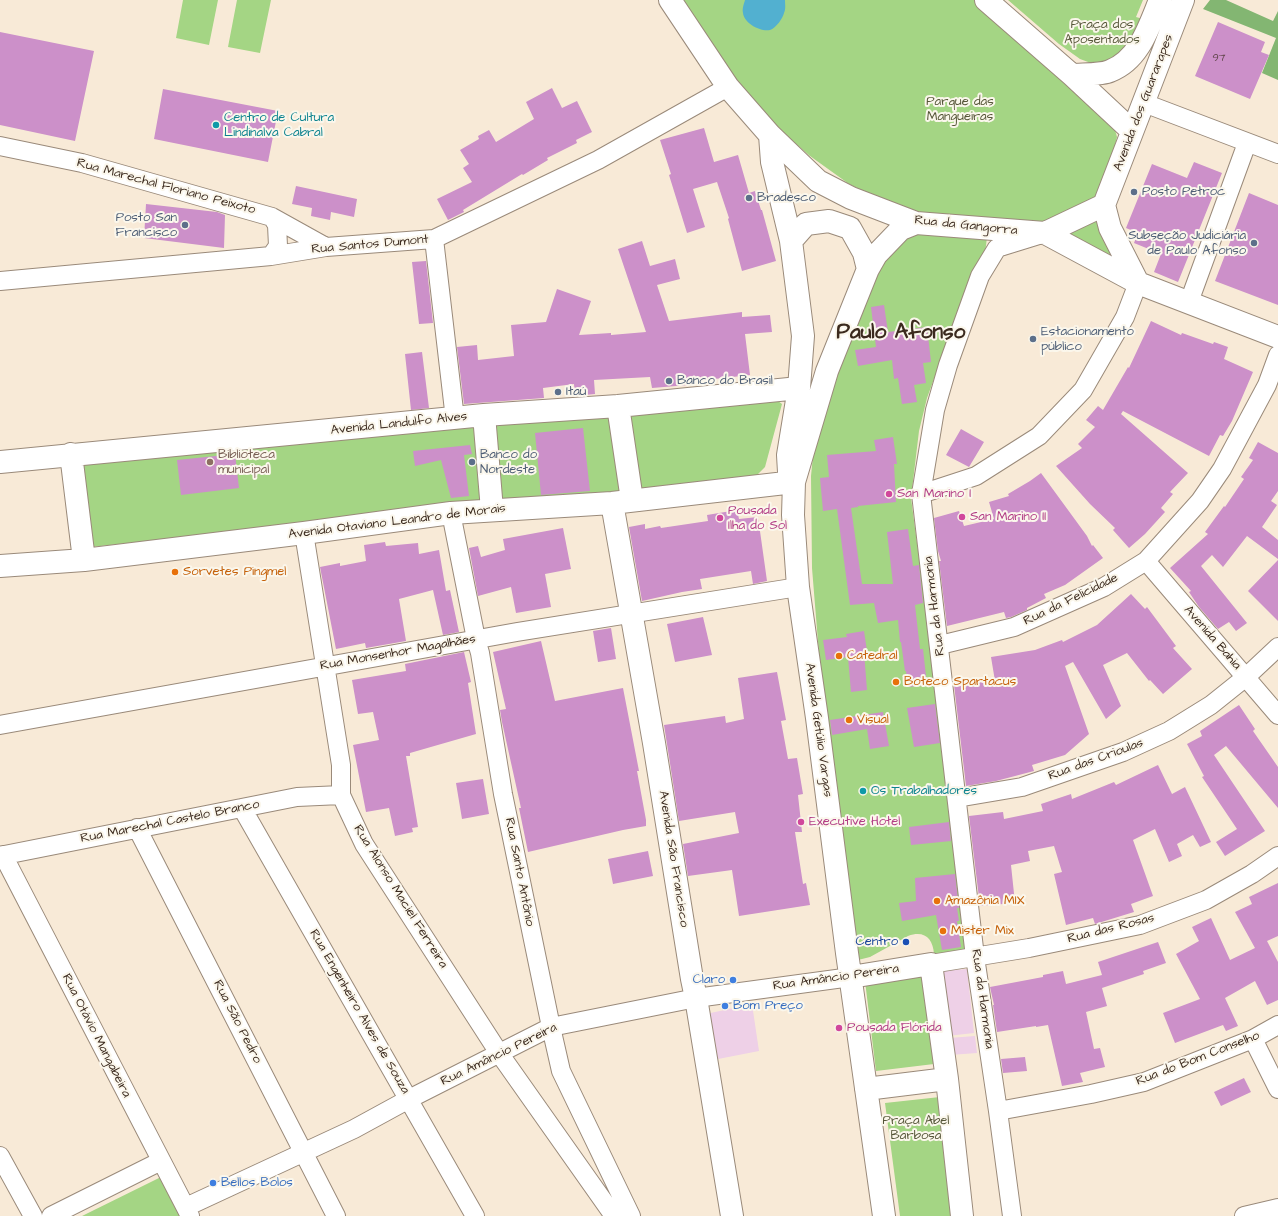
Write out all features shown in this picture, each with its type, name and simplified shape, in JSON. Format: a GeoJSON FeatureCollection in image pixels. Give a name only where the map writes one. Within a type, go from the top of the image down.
{"type":"FeatureCollection","features":[{"type":"Feature","properties":{"kind":"street"},"geometry":{"type":"LineString","coordinates":[[670,0],[728,87],[770,135]]}},
{"type":"Feature","properties":{"kind":"street"},"geometry":{"type":"LineString","coordinates":[[986,0],[1072,75],[1132,131]]}},
{"type":"Feature","properties":{"kind":"street","name":"Avenida dos Guararapes"},"geometry":{"type":"LineString","coordinates":[[1072,75],[1109,72],[1127,62],[1144,39],[1160,0]]}},
{"type":"Feature","properties":{"kind":"street","name":"Avenida dos Guararapes"},"geometry":{"type":"LineString","coordinates":[[1104,206],[1183,0]]}},
{"type":"Feature","properties":{"kind":"street","name":"Rua Santos Dumont"},"geometry":{"type":"LineString","coordinates":[[0,281],[271,256],[326,247],[434,239],[598,160],[728,87]]}},
{"type":"Feature","properties":{"kind":"street"},"geometry":{"type":"LineString","coordinates":[[1144,103],[1278,154]]}},
{"type":"Feature","properties":{"kind":"street","name":"Rua da Gangorra"},"geometry":{"type":"LineString","coordinates":[[770,135],[818,181],[851,198],[916,223],[1045,233],[1138,284],[1189,302],[1278,337]]}},
{"type":"Feature","properties":{"kind":"street","name":"Avenida Getúlio Vargas"},"geometry":{"type":"LineString","coordinates":[[770,135],[772,162],[791,241],[803,336],[799,388],[788,455],[789,472],[794,482]]}},
{"type":"Feature","properties":{"kind":"street"},"geometry":{"type":"LineString","coordinates":[[1189,302],[1247,143]]}},
{"type":"Feature","properties":{"kind":"street","name":"Rua Marechal Floriano Peixoto"},"geometry":{"type":"LineString","coordinates":[[0,146],[82,163],[272,217],[326,247]]}},
{"type":"Feature","properties":{"kind":"street"},"geometry":{"type":"LineString","coordinates":[[921,494],[976,476],[1039,436],[1082,390],[1125,317],[1138,284],[1110,228],[1104,206]]}},
{"type":"Feature","properties":{"kind":"street","name":"Rua da Gangorra"},"geometry":{"type":"LineString","coordinates":[[1045,233],[1104,206]]}},
{"type":"Feature","properties":{"kind":"street"},"geometry":{"type":"LineString","coordinates":[[271,256],[278,246],[277,224],[272,217]]}},
{"type":"Feature","properties":{"kind":"street"},"geometry":{"type":"LineString","coordinates":[[791,241],[806,224],[829,221],[850,228],[864,253],[868,269]]}},
{"type":"Feature","properties":{"kind":"street","name":"Avenida Getúlio Vargas"},"geometry":{"type":"LineString","coordinates":[[884,1216],[850,977],[817,718],[798,587],[793,515],[794,482],[827,371],[868,269],[876,255],[901,229],[916,223]]}},
{"type":"Feature","properties":{"kind":"street","name":"Rua da Harmonia"},"geometry":{"type":"LineString","coordinates":[[1012,1216],[975,957],[940,645],[921,494],[935,410],[939,395],[948,365],[980,276],[997,248],[1045,233]]}},
{"type":"Feature","properties":{"kind":"street"},"geometry":{"type":"LineString","coordinates":[[434,239],[455,419]]}},
{"type":"Feature","properties":{"kind":"street","name":"Rua da Felicidade"},"geometry":{"type":"LineString","coordinates":[[940,645],[1014,628],[1104,587],[1146,561],[1200,501],[1222,469],[1266,386],[1278,355]]}},
{"type":"Feature","properties":{"kind":"street","name":"Avenida Landulfo Alves"},"geometry":{"type":"LineString","coordinates":[[0,462],[484,415],[618,406],[799,388]]}},
{"type":"Feature","properties":{"kind":"street","name":"Avenida São Francisco"},"geometry":{"type":"LineString","coordinates":[[618,406],[622,501],[631,613],[653,736],[732,1216]]}},
{"type":"Feature","properties":{"kind":"street"},"geometry":{"type":"LineString","coordinates":[[484,415],[492,510]]}},
{"type":"Feature","properties":{"kind":"street"},"geometry":{"type":"LineString","coordinates":[[71,454],[84,560]]}},
{"type":"Feature","properties":{"kind":"street","name":"Avenida Otaviano Leandro de Morais"},"geometry":{"type":"LineString","coordinates":[[0,566],[84,560],[451,513],[622,501],[794,482]]}},
{"type":"Feature","properties":{"kind":"street","name":"Rua Santo Antônio"},"geometry":{"type":"LineString","coordinates":[[451,513],[480,653],[504,794],[561,1071],[630,1216]]}},
{"type":"Feature","properties":{"kind":"street","name":"Rua Alonso Maciel Ferreira"},"geometry":{"type":"LineString","coordinates":[[304,533],[341,765],[341,796],[364,844],[499,1053],[614,1216]]}},
{"type":"Feature","properties":{"kind":"street","name":"Avenida Bahia"},"geometry":{"type":"LineString","coordinates":[[1146,561],[1278,714]]}},
{"type":"Feature","properties":{"kind":"street","name":"Rua Monsenhor Magalhães"},"geometry":{"type":"LineString","coordinates":[[0,725],[476,639],[798,587]]}},
{"type":"Feature","properties":{"kind":"street","name":"Rua das Crioulas"},"geometry":{"type":"LineString","coordinates":[[957,798],[1022,786],[1123,752],[1169,731],[1211,705],[1246,677],[1278,647]]}},
{"type":"Feature","properties":{"kind":"street","name":"Rua Marechal Castelo Branco"},"geometry":{"type":"LineString","coordinates":[[1,855],[297,797],[341,796]]}},
{"type":"Feature","properties":{"kind":"street","name":"Rua Engenheiro Alves de Souza"},"geometry":{"type":"LineString","coordinates":[[242,808],[475,1216]]}},
{"type":"Feature","properties":{"kind":"street","name":"Rua São Pedro"},"geometry":{"type":"LineString","coordinates":[[137,828],[336,1216]]}},
{"type":"Feature","properties":{"kind":"street","name":"Rua Otávio Mangabeira"},"geometry":{"type":"LineString","coordinates":[[1,855],[188,1212]]}},
{"type":"Feature","properties":{"kind":"street","name":"Rua das Rosas"},"geometry":{"type":"LineString","coordinates":[[931,964],[1029,948],[1140,925],[1206,900],[1252,874],[1278,856]]}},
{"type":"Feature","properties":{"kind":"street"},"geometry":{"type":"LineString","coordinates":[[931,964],[947,1079],[962,1216]]}},
{"type":"Feature","properties":{"kind":"street","name":"Rua Amâncio Pereira"},"geometry":{"type":"LineString","coordinates":[[188,1212],[354,1129],[408,1099],[551,1027],[696,998],[850,977],[931,964]]}},
{"type":"Feature","properties":{"kind":"street","name":"Rua do Bom Conselho"},"geometry":{"type":"LineString","coordinates":[[998,1111],[1091,1094],[1144,1082],[1253,1039],[1278,1025]]}},
{"type":"Feature","properties":{"kind":"street"},"geometry":{"type":"LineString","coordinates":[[1253,1039],[1278,1090]]}},
{"type":"Feature","properties":{"kind":"street"},"geometry":{"type":"LineString","coordinates":[[866,1089],[947,1079]]}},
{"type":"Feature","properties":{"kind":"street"},"geometry":{"type":"LineString","coordinates":[[0,1156],[5,1176],[33,1216]]}},
{"type":"Feature","properties":{"kind":"street"},"geometry":{"type":"LineString","coordinates":[[51,1216],[161,1161]]}},
{"type":"Feature","properties":{"kind":"street"},"geometry":{"type":"LineString","coordinates":[[1244,1216],[1278,1208]]}},
{"type":"Feature","properties":{"kind":"shaded area"},"geometry":{"type":"Polygon","coordinates":[[[967,969],[974,1033],[947,1036],[941,971],[967,969]]]}},
{"type":"Feature","properties":{"kind":"shaded area","name":"Bom Preço"},"geometry":{"type":"Polygon","coordinates":[[[752,1004],[759,1051],[713,1060],[706,1014],[752,1004]]]}},
{"type":"Feature","properties":{"kind":"shaded area"},"geometry":{"type":"Polygon","coordinates":[[[975,1036],[977,1053],[950,1055],[949,1038],[975,1036]]]}},
{"type":"Feature","properties":{"kind":"green space"},"geometry":{"type":"Polygon","coordinates":[[[183,0],[218,0],[209,45],[176,38],[183,0]]]}},
{"type":"Feature","properties":{"kind":"green space"},"geometry":{"type":"Polygon","coordinates":[[[237,0],[271,0],[260,53],[228,47],[237,0]]]}},
{"type":"Feature","properties":{"kind":"green space","name":"Parque das Mangueiras"},"geometry":{"type":"Polygon","coordinates":[[[677,0],[1002,0],[1112,119],[1117,137],[1098,215],[1119,269],[1083,249],[916,211],[880,199],[849,184],[810,156],[758,111],[677,0]]]}},
{"type":"Feature","properties":{"kind":"green space","name":"Praça dos Aposentados"},"geometry":{"type":"Polygon","coordinates":[[[1008,0],[1143,0],[1136,17],[1147,20],[1135,46],[1099,66],[1080,59],[1059,44],[1008,0]]]}},
{"type":"Feature","properties":{"kind":"green space"},"geometry":{"type":"Polygon","coordinates":[[[1210,0],[1226,0],[1273,21],[1278,11],[1278,80],[1262,73],[1276,38],[1203,9],[1210,0]]]}},
{"type":"Feature","properties":{"kind":"green space"},"geometry":{"type":"Polygon","coordinates":[[[908,233],[987,237],[985,254],[927,398],[919,431],[911,498],[971,950],[934,954],[932,944],[927,937],[914,934],[870,957],[858,960],[823,703],[812,568],[811,476],[814,446],[823,405],[884,258],[908,233]]]}},
{"type":"Feature","properties":{"kind":"green space"},"geometry":{"type":"Polygon","coordinates":[[[774,398],[782,404],[765,467],[756,476],[638,490],[630,410],[774,398]]]}},
{"type":"Feature","properties":{"kind":"green space"},"geometry":{"type":"Polygon","coordinates":[[[615,412],[624,495],[502,501],[496,423],[615,412]]]}},
{"type":"Feature","properties":{"kind":"green space"},"geometry":{"type":"Polygon","coordinates":[[[455,422],[477,427],[483,500],[307,524],[91,547],[76,443],[455,422]]]}},
{"type":"Feature","properties":{"kind":"green space"},"geometry":{"type":"Polygon","coordinates":[[[923,974],[934,1064],[876,1071],[865,981],[923,974]]]}},
{"type":"Feature","properties":{"kind":"green space","name":"Praça Abel Barbosa"},"geometry":{"type":"Polygon","coordinates":[[[940,1097],[951,1216],[900,1216],[885,1103],[940,1097]]]}},
{"type":"Feature","properties":{"kind":"green space"},"geometry":{"type":"Polygon","coordinates":[[[161,1177],[180,1216],[82,1216],[161,1177]]]}},
{"type":"Feature","properties":{"kind":"water"},"geometry":{"type":"Polygon","coordinates":[[[745,0],[785,0],[785,11],[781,20],[775,27],[770,30],[762,30],[753,26],[744,17],[743,9],[745,0]]]}},
{"type":"Feature","properties":{"kind":"building"},"geometry":{"type":"Polygon","coordinates":[[[1218,22],[1265,42],[1261,52],[1269,55],[1250,99],[1195,76],[1218,22]]]}},
{"type":"Feature","properties":{"kind":"building"},"geometry":{"type":"Polygon","coordinates":[[[0,32],[94,51],[75,141],[0,125],[0,32]]]}},
{"type":"Feature","properties":{"kind":"building"},"geometry":{"type":"Polygon","coordinates":[[[552,88],[562,108],[577,101],[592,132],[576,140],[577,143],[547,158],[548,160],[463,210],[464,212],[448,220],[437,199],[472,182],[463,168],[469,164],[460,150],[479,139],[478,136],[489,130],[496,142],[534,119],[526,102],[552,88]]]}},
{"type":"Feature","properties":{"kind":"building","name":"Centro de Cultura Lindinalva Cabral"},"geometry":{"type":"Polygon","coordinates":[[[163,89],[278,111],[268,162],[154,139],[163,89]]]}},
{"type":"Feature","properties":{"kind":"building"},"geometry":{"type":"Polygon","coordinates":[[[704,128],[714,162],[738,155],[749,193],[755,191],[762,210],[776,261],[742,271],[728,219],[729,218],[717,182],[693,189],[705,227],[687,233],[660,140],[704,128]]]}},
{"type":"Feature","properties":{"kind":"building"},"geometry":{"type":"Polygon","coordinates":[[[1194,162],[1222,173],[1178,282],[1154,272],[1161,254],[1134,243],[1138,233],[1126,228],[1152,164],[1187,178],[1194,162]]]}},
{"type":"Feature","properties":{"kind":"building"},"geometry":{"type":"Polygon","coordinates":[[[296,186],[357,199],[354,217],[331,212],[330,220],[311,216],[312,208],[292,204],[296,186]]]}},
{"type":"Feature","properties":{"kind":"building","name":"Subseção Judiciária de Paulo Afonso"},"geometry":{"type":"Polygon","coordinates":[[[1249,193],[1278,205],[1278,305],[1215,281],[1249,193]]]}},
{"type":"Feature","properties":{"kind":"building","name":"Posto San Francisco"},"geometry":{"type":"Polygon","coordinates":[[[146,204],[217,212],[225,215],[224,248],[144,238],[146,204]]]}},
{"type":"Feature","properties":{"kind":"building"},"geometry":{"type":"Polygon","coordinates":[[[642,241],[650,266],[675,259],[680,279],[657,285],[669,321],[742,312],[742,317],[770,315],[772,332],[745,334],[750,375],[688,382],[688,385],[652,388],[650,377],[594,380],[595,394],[575,396],[574,384],[543,388],[544,398],[464,404],[457,347],[477,345],[478,360],[514,356],[511,325],[546,322],[557,289],[591,301],[579,335],[611,333],[611,335],[646,332],[618,249],[642,241]]]}},
{"type":"Feature","properties":{"kind":"building"},"geometry":{"type":"Polygon","coordinates":[[[426,261],[433,323],[419,324],[412,262],[426,261]]]}},
{"type":"Feature","properties":{"kind":"building"},"geometry":{"type":"Polygon","coordinates":[[[884,305],[888,332],[927,327],[931,362],[923,363],[926,383],[914,385],[917,402],[902,404],[898,378],[894,379],[892,360],[858,366],[855,350],[876,347],[871,307],[884,305]]]}},
{"type":"Feature","properties":{"kind":"building"},"geometry":{"type":"Polygon","coordinates":[[[1151,321],[1181,335],[1182,333],[1213,344],[1214,342],[1228,347],[1224,359],[1253,372],[1232,421],[1223,436],[1220,435],[1209,456],[1123,411],[1121,414],[1188,473],[1170,492],[1173,494],[1161,508],[1165,512],[1145,534],[1129,548],[1113,530],[1115,528],[1090,504],[1056,466],[1082,448],[1078,444],[1095,427],[1086,420],[1098,406],[1103,410],[1128,367],[1129,368],[1151,321]]]}},
{"type":"Feature","properties":{"kind":"building"},"geometry":{"type":"Polygon","coordinates":[[[422,352],[429,408],[411,410],[405,354],[422,352]]]}},
{"type":"Feature","properties":{"kind":"building"},"geometry":{"type":"Polygon","coordinates":[[[583,428],[590,491],[541,495],[535,433],[583,428]]]}},
{"type":"Feature","properties":{"kind":"building"},"geometry":{"type":"Polygon","coordinates":[[[961,429],[984,442],[969,467],[946,455],[961,429]]]}},
{"type":"Feature","properties":{"kind":"building"},"geometry":{"type":"Polygon","coordinates":[[[893,437],[897,464],[894,464],[896,502],[851,508],[862,584],[893,584],[887,532],[908,529],[913,566],[919,565],[923,603],[915,605],[920,649],[923,649],[927,685],[908,687],[900,642],[898,620],[878,623],[874,603],[850,605],[837,509],[823,511],[820,478],[829,477],[827,455],[876,451],[874,440],[893,437]]]}},
{"type":"Feature","properties":{"kind":"building"},"geometry":{"type":"Polygon","coordinates":[[[1258,442],[1278,453],[1278,491],[1271,501],[1277,505],[1262,527],[1278,540],[1278,559],[1247,536],[1223,567],[1212,555],[1201,566],[1247,623],[1236,631],[1229,622],[1218,629],[1199,607],[1189,592],[1191,591],[1170,568],[1208,534],[1205,532],[1224,506],[1225,507],[1244,479],[1241,477],[1253,460],[1249,458],[1258,442]]]}},
{"type":"Feature","properties":{"kind":"building"},"geometry":{"type":"Polygon","coordinates":[[[470,445],[472,454],[464,455],[469,496],[451,498],[441,460],[415,466],[413,451],[470,445]]]}},
{"type":"Feature","properties":{"kind":"building"},"geometry":{"type":"Polygon","coordinates":[[[235,454],[239,488],[181,495],[177,460],[235,454]]]}},
{"type":"Feature","properties":{"kind":"building"},"geometry":{"type":"Polygon","coordinates":[[[1041,473],[1087,536],[1092,546],[1093,545],[1103,558],[1065,585],[1044,594],[1046,598],[1027,608],[1027,610],[1011,617],[1006,618],[1004,612],[947,626],[939,561],[941,561],[938,551],[934,518],[959,511],[964,526],[994,519],[989,502],[1009,496],[1008,494],[1041,473]]]}},
{"type":"Feature","properties":{"kind":"building"},"geometry":{"type":"Polygon","coordinates":[[[737,510],[739,519],[758,517],[767,581],[753,584],[751,571],[700,579],[702,589],[642,601],[629,527],[645,524],[645,529],[660,526],[661,528],[708,521],[707,515],[737,510]]]}},
{"type":"Feature","properties":{"kind":"building"},"geometry":{"type":"Polygon","coordinates":[[[563,528],[571,569],[545,574],[551,607],[516,613],[511,587],[478,596],[469,548],[478,546],[481,557],[505,550],[503,539],[563,528]]]}},
{"type":"Feature","properties":{"kind":"building"},"geometry":{"type":"Polygon","coordinates":[[[385,542],[386,546],[418,543],[419,554],[439,550],[446,591],[450,590],[459,632],[443,635],[433,590],[399,599],[406,641],[366,648],[365,643],[336,649],[320,567],[340,563],[340,566],[366,561],[364,545],[385,542]]]}},
{"type":"Feature","properties":{"kind":"building"},"geometry":{"type":"Polygon","coordinates":[[[1278,560],[1278,621],[1248,591],[1278,560]]]}},
{"type":"Feature","properties":{"kind":"building"},"geometry":{"type":"Polygon","coordinates":[[[1131,594],[1145,609],[1147,607],[1176,646],[1173,648],[1192,669],[1163,694],[1150,680],[1149,681],[1127,653],[1103,665],[1121,706],[1106,719],[1073,662],[1065,666],[1089,734],[1065,755],[1032,765],[1034,771],[996,781],[966,786],[954,685],[995,681],[991,657],[1035,650],[1062,640],[1063,642],[1097,625],[1131,594]]]}},
{"type":"Feature","properties":{"kind":"building"},"geometry":{"type":"Polygon","coordinates":[[[703,617],[712,655],[675,662],[667,624],[703,617]]]}},
{"type":"Feature","properties":{"kind":"building"},"geometry":{"type":"Polygon","coordinates":[[[611,628],[616,659],[598,662],[593,631],[611,628]]]}},
{"type":"Feature","properties":{"kind":"building"},"geometry":{"type":"Polygon","coordinates":[[[864,631],[867,651],[864,652],[867,690],[851,692],[848,657],[826,660],[823,640],[847,637],[846,634],[864,631]]]}},
{"type":"Feature","properties":{"kind":"building"},"geometry":{"type":"Polygon","coordinates":[[[541,641],[555,701],[623,688],[639,771],[637,771],[646,826],[528,852],[519,808],[521,808],[502,722],[500,710],[506,709],[493,652],[541,641]]]}},
{"type":"Feature","properties":{"kind":"building"},"geometry":{"type":"Polygon","coordinates":[[[464,652],[471,682],[468,683],[476,734],[410,753],[410,756],[406,756],[418,827],[412,828],[413,832],[395,836],[389,808],[366,812],[353,745],[379,740],[373,712],[358,714],[352,680],[406,671],[405,664],[464,652]]]}},
{"type":"Feature","properties":{"kind":"building"},"geometry":{"type":"Polygon","coordinates":[[[777,672],[786,720],[781,721],[788,759],[797,758],[803,794],[798,795],[802,832],[795,832],[803,884],[806,883],[810,905],[739,916],[732,870],[688,876],[683,844],[739,833],[735,812],[679,821],[664,725],[725,716],[726,723],[744,719],[738,678],[777,672]]]}},
{"type":"Feature","properties":{"kind":"building"},"geometry":{"type":"Polygon","coordinates":[[[935,704],[940,743],[914,747],[907,708],[935,704]]]}},
{"type":"Feature","properties":{"kind":"building"},"geometry":{"type":"Polygon","coordinates":[[[1239,705],[1255,729],[1253,731],[1278,767],[1278,808],[1226,746],[1214,755],[1265,831],[1225,856],[1216,842],[1237,829],[1202,777],[1204,776],[1187,744],[1202,736],[1200,731],[1239,705]]]}},
{"type":"Feature","properties":{"kind":"building"},"geometry":{"type":"Polygon","coordinates":[[[883,712],[889,746],[870,749],[867,729],[832,735],[830,720],[883,712]]]}},
{"type":"Feature","properties":{"kind":"building"},"geometry":{"type":"Polygon","coordinates":[[[1158,765],[1172,794],[1185,787],[1211,842],[1200,847],[1193,835],[1177,844],[1182,856],[1169,862],[1155,829],[1133,840],[1153,896],[1131,904],[1134,912],[1095,924],[1093,918],[1066,925],[1054,874],[1062,872],[1054,846],[1028,851],[1030,861],[1011,865],[1015,903],[980,906],[969,816],[1003,812],[1004,819],[1043,811],[1041,804],[1071,794],[1072,799],[1114,782],[1116,785],[1158,765]]]}},
{"type":"Feature","properties":{"kind":"building"},"geometry":{"type":"Polygon","coordinates":[[[483,779],[489,814],[462,819],[456,783],[483,779]]]}},
{"type":"Feature","properties":{"kind":"building"},"geometry":{"type":"Polygon","coordinates":[[[949,822],[951,841],[911,845],[909,827],[949,822]]]}},
{"type":"Feature","properties":{"kind":"building"},"geometry":{"type":"Polygon","coordinates":[[[648,851],[653,876],[613,884],[608,859],[648,851]]]}},
{"type":"Feature","properties":{"kind":"building"},"geometry":{"type":"Polygon","coordinates":[[[955,874],[959,908],[957,908],[959,921],[957,921],[961,947],[942,950],[936,915],[902,921],[899,903],[916,901],[915,878],[955,874]]]}},
{"type":"Feature","properties":{"kind":"building"},"geometry":{"type":"Polygon","coordinates":[[[1278,883],[1278,936],[1267,941],[1278,962],[1278,1000],[1267,1005],[1255,981],[1225,998],[1238,1026],[1226,1031],[1223,1025],[1175,1043],[1163,1013],[1200,999],[1176,954],[1199,941],[1192,927],[1211,918],[1230,960],[1255,948],[1235,912],[1252,904],[1249,897],[1278,883]]]}},
{"type":"Feature","properties":{"kind":"building"},"geometry":{"type":"Polygon","coordinates":[[[1158,942],[1166,963],[1143,971],[1144,974],[1102,988],[1107,1006],[1086,1012],[1094,1049],[1100,1048],[1105,1067],[1080,1073],[1083,1082],[1062,1086],[1048,1025],[997,1032],[990,987],[1043,977],[1043,975],[1063,971],[1066,984],[1102,975],[1098,962],[1158,942]]]}},
{"type":"Feature","properties":{"kind":"building"},"geometry":{"type":"Polygon","coordinates":[[[1025,1057],[1027,1071],[1003,1073],[1001,1059],[1025,1057]]]}},
{"type":"Feature","properties":{"kind":"building"},"geometry":{"type":"Polygon","coordinates":[[[1244,1078],[1251,1092],[1221,1106],[1214,1092],[1244,1078]]]}},
{"type":"Feature","properties":{"kind":"place","name":"Centro de Cultura Lindinalva Cabral"},"geometry":{"type":"Point","coordinates":[216,125]}},
{"type":"Feature","properties":{"kind":"place","name":"Posto Petroc"},"geometry":{"type":"Point","coordinates":[1134,192]}},
{"type":"Feature","properties":{"kind":"place","name":"Bradesco"},"geometry":{"type":"Point","coordinates":[749,198]}},
{"type":"Feature","properties":{"kind":"place","name":"Posto San Francisco"},"geometry":{"type":"Point","coordinates":[185,225]}},
{"type":"Feature","properties":{"kind":"place","name":"Subseção Judiciária de Paulo Afonso"},"geometry":{"type":"Point","coordinates":[1254,243]}},
{"type":"Feature","properties":{"kind":"place","name":"Estacionamento público"},"geometry":{"type":"Point","coordinates":[1033,339]}},
{"type":"Feature","properties":{"kind":"place","name":"Banco do Brasil"},"geometry":{"type":"Point","coordinates":[669,381]}},
{"type":"Feature","properties":{"kind":"place","name":"Itaú"},"geometry":{"type":"Point","coordinates":[558,392]}},
{"type":"Feature","properties":{"kind":"place","name":"Biblioteca municipal"},"geometry":{"type":"Point","coordinates":[210,462]}},
{"type":"Feature","properties":{"kind":"place","name":"Banco do Nordeste"},"geometry":{"type":"Point","coordinates":[472,462]}},
{"type":"Feature","properties":{"kind":"place","name":"San Marino I"},"geometry":{"type":"Point","coordinates":[889,494]}},
{"type":"Feature","properties":{"kind":"place","name":"San Marino II"},"geometry":{"type":"Point","coordinates":[962,517]}},
{"type":"Feature","properties":{"kind":"place","name":"Pousada Ilha do Sol"},"geometry":{"type":"Point","coordinates":[720,518]}},
{"type":"Feature","properties":{"kind":"place","name":"Sorvetes Pingmel"},"geometry":{"type":"Point","coordinates":[175,572]}},
{"type":"Feature","properties":{"kind":"place","name":"Catedral"},"geometry":{"type":"Point","coordinates":[839,656]}},
{"type":"Feature","properties":{"kind":"place","name":"Boteco Spartacus"},"geometry":{"type":"Point","coordinates":[896,682]}},
{"type":"Feature","properties":{"kind":"place","name":"Visual"},"geometry":{"type":"Point","coordinates":[849,720]}},
{"type":"Feature","properties":{"kind":"place","name":"Os Trabalhadores"},"geometry":{"type":"Point","coordinates":[863,791]}},
{"type":"Feature","properties":{"kind":"place","name":"Executive Hotel"},"geometry":{"type":"Point","coordinates":[801,822]}},
{"type":"Feature","properties":{"kind":"place","name":"Amazônia MIX"},"geometry":{"type":"Point","coordinates":[937,901]}},
{"type":"Feature","properties":{"kind":"place","name":"Mister Mix"},"geometry":{"type":"Point","coordinates":[943,931]}},
{"type":"Feature","properties":{"kind":"place","name":"Centro"},"geometry":{"type":"Point","coordinates":[906,942]}},
{"type":"Feature","properties":{"kind":"place","name":"Claro"},"geometry":{"type":"Point","coordinates":[733,980]}},
{"type":"Feature","properties":{"kind":"place","name":"Bom Preço"},"geometry":{"type":"Point","coordinates":[725,1006]}},
{"type":"Feature","properties":{"kind":"place","name":"Pousada Flórida"},"geometry":{"type":"Point","coordinates":[839,1028]}},
{"type":"Feature","properties":{"kind":"place","name":"Bellos Bolos"},"geometry":{"type":"Point","coordinates":[213,1183]}},
{"type":"Feature","properties":{"kind":"district","name":"Paulo Afonso"},"geometry":{"type":"Point","coordinates":[901,334]}}]}
